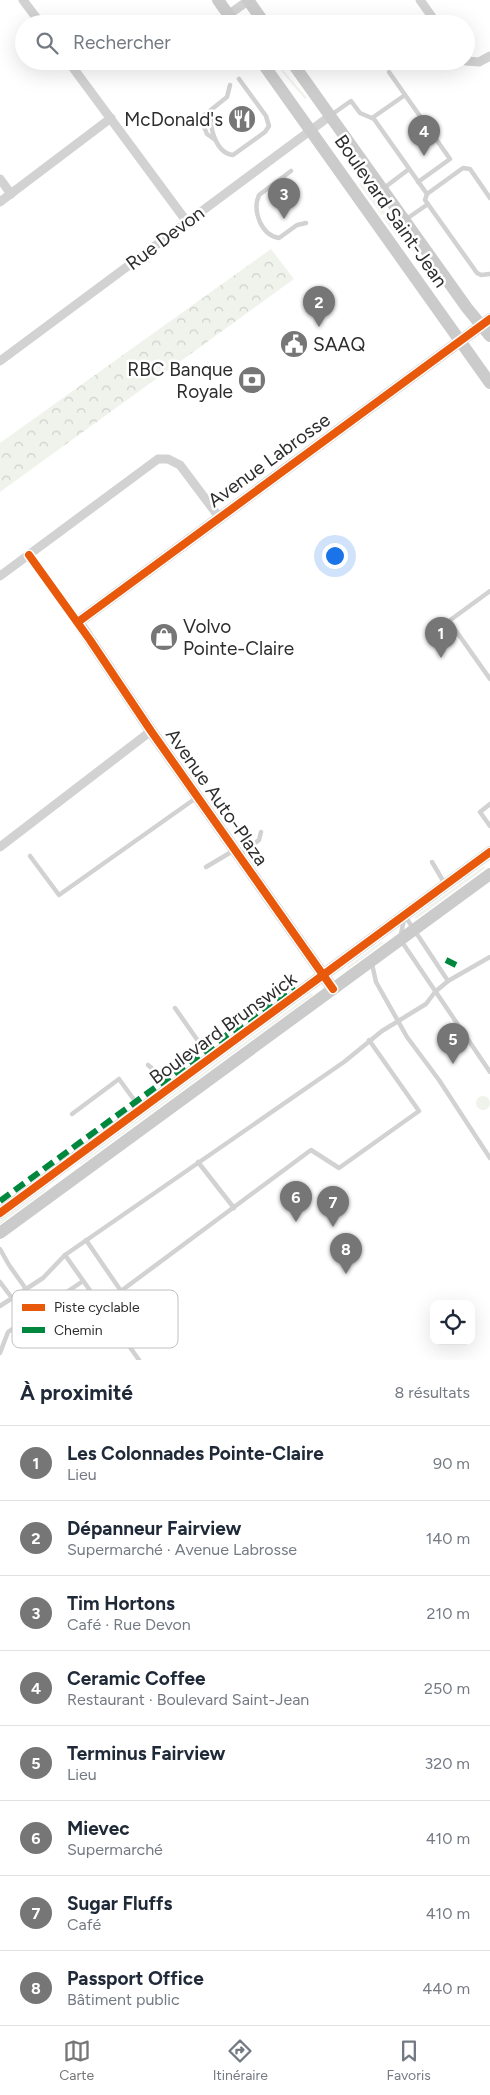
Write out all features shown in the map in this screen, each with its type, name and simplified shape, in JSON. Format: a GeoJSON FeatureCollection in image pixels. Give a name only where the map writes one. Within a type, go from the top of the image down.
{"type":"FeatureCollection","features":[{"type":"Feature","properties":{"kind":"street"},"geometry":{"type":"LineString","coordinates":[[23,0],[34,15]]}},
{"type":"Feature","properties":{"kind":"street"},"geometry":{"type":"LineString","coordinates":[[218,0],[229,15]]}},
{"type":"Feature","properties":{"kind":"street"},"geometry":{"type":"LineString","coordinates":[[235,15],[248,0],[259,15]]}},
{"type":"Feature","properties":{"kind":"street"},"geometry":{"type":"LineString","coordinates":[[420,0],[431,15]]}},
{"type":"Feature","properties":{"kind":"street"},"geometry":{"type":"LineString","coordinates":[[475,61],[479,62],[490,56]]}},
{"type":"Feature","properties":{"kind":"street"},"geometry":{"type":"LineString","coordinates":[[75,70],[187,222]]}},
{"type":"Feature","properties":{"kind":"street","name":"Boulevard Saint-Jean"},"geometry":{"type":"LineString","coordinates":[[268,70],[490,383]]}},
{"type":"Feature","properties":{"kind":"street","name":"Boulevard Saint-Jean"},"geometry":{"type":"LineString","coordinates":[[297,70],[405,220],[485,322],[490,336]]}},
{"type":"Feature","properties":{"kind":"street","name":"Rue Devon"},"geometry":{"type":"LineString","coordinates":[[0,360],[330,116]]}},
{"type":"Feature","properties":{"kind":"street"},"geometry":{"type":"LineString","coordinates":[[0,202],[111,118]]}},
{"type":"Feature","properties":{"kind":"street"},"geometry":{"type":"LineString","coordinates":[[0,179],[11,194]]}},
{"type":"Feature","properties":{"kind":"street","name":"Avenue Labrosse"},"geometry":{"type":"LineString","coordinates":[[78,622],[485,322]]}},
{"type":"Feature","properties":{"kind":"street"},"geometry":{"type":"LineString","coordinates":[[0,576],[153,462],[162,458],[172,460],[180,465],[219,518]]}},
{"type":"Feature","properties":{"kind":"street"},"geometry":{"type":"LineString","coordinates":[[29,555],[78,622]]}},
{"type":"Feature","properties":{"kind":"street","name":"Avenue Auto-Plaza"},"geometry":{"type":"LineString","coordinates":[[78,622],[151,731],[333,989]]}},
{"type":"Feature","properties":{"kind":"street"},"geometry":{"type":"LineString","coordinates":[[0,847],[151,731]]}},
{"type":"Feature","properties":{"kind":"street","name":"Boulevard Brunswick"},"geometry":{"type":"LineString","coordinates":[[0,1213],[490,852]]}},
{"type":"Feature","properties":{"kind":"street","name":"Boulevard Brunswick"},"geometry":{"type":"LineString","coordinates":[[0,1233],[490,874]]}},
{"type":"Feature","properties":{"kind":"lane"},"geometry":{"type":"LineString","coordinates":[[389,72],[450,159],[418,182]]}},
{"type":"Feature","properties":{"kind":"lane"},"geometry":{"type":"LineString","coordinates":[[230,85],[227,97],[204,115],[202,122],[207,134],[214,139],[224,152],[233,155],[265,132],[269,126],[266,116],[239,79]]}},
{"type":"Feature","properties":{"kind":"lane"},"geometry":{"type":"LineString","coordinates":[[372,118],[405,95]]}},
{"type":"Feature","properties":{"kind":"lane"},"geometry":{"type":"LineString","coordinates":[[330,116],[351,101],[360,113],[372,118],[418,182],[426,194],[425,200],[477,273],[481,275],[490,274]]}},
{"type":"Feature","properties":{"kind":"lane"},"geometry":{"type":"LineString","coordinates":[[212,109],[214,139]]}},
{"type":"Feature","properties":{"kind":"lane"},"geometry":{"type":"LineString","coordinates":[[426,194],[463,168],[470,169],[490,198]]}},
{"type":"Feature","properties":{"kind":"lane"},"geometry":{"type":"LineString","coordinates":[[382,189],[409,169]]}},
{"type":"Feature","properties":{"kind":"lane"},"geometry":{"type":"LineString","coordinates":[[291,172],[260,193],[257,198],[257,216],[268,232],[276,238],[279,238],[297,225],[306,223]]}},
{"type":"Feature","properties":{"kind":"lane"},"geometry":{"type":"LineString","coordinates":[[405,220],[428,204]]}},
{"type":"Feature","properties":{"kind":"lane"},"geometry":{"type":"LineString","coordinates":[[490,591],[449,621],[490,679]]}},
{"type":"Feature","properties":{"kind":"lane"},"geometry":{"type":"LineString","coordinates":[[30,856],[60,895],[198,797]]}},
{"type":"Feature","properties":{"kind":"lane"},"geometry":{"type":"LineString","coordinates":[[490,804],[480,812],[490,826]]}},
{"type":"Feature","properties":{"kind":"lane"},"geometry":{"type":"LineString","coordinates":[[206,867],[259,840],[262,832]]}},
{"type":"Feature","properties":{"kind":"lane"},"geometry":{"type":"LineString","coordinates":[[432,862],[434,869],[446,885]]}},
{"type":"Feature","properties":{"kind":"lane"},"geometry":{"type":"LineString","coordinates":[[404,915],[448,981]]}},
{"type":"Feature","properties":{"kind":"lane"},"geometry":{"type":"LineString","coordinates":[[404,915],[400,939],[490,1072]]}},
{"type":"Feature","properties":{"kind":"lane"},"geometry":{"type":"LineString","coordinates":[[0,1249],[26,1289],[43,1278],[64,1255],[344,1062],[370,1040],[426,1004],[435,992],[448,981],[490,957]]}},
{"type":"Feature","properties":{"kind":"lane"},"geometry":{"type":"LineString","coordinates":[[371,961],[376,982],[407,1037],[439,1080],[490,1158]]}},
{"type":"Feature","properties":{"kind":"lane"},"geometry":{"type":"LineString","coordinates":[[175,1008],[210,1058]]}},
{"type":"Feature","properties":{"kind":"lane"},"geometry":{"type":"LineString","coordinates":[[122,1290],[311,1150],[338,1168],[419,1111],[370,1040]]}},
{"type":"Feature","properties":{"kind":"lane"},"geometry":{"type":"LineString","coordinates":[[148,1064],[168,1089]]}},
{"type":"Feature","properties":{"kind":"lane"},"geometry":{"type":"LineString","coordinates":[[72,1114],[119,1079],[141,1109]]}},
{"type":"Feature","properties":{"kind":"lane"},"geometry":{"type":"LineString","coordinates":[[198,1162],[234,1208]]}},
{"type":"Feature","properties":{"kind":"lane"},"geometry":{"type":"LineString","coordinates":[[86,1240],[120,1290]]}},
{"type":"Feature","properties":{"kind":"lane"},"geometry":{"type":"LineString","coordinates":[[64,1255],[89,1290]]}},
{"type":"Feature","properties":{"kind":"lane"},"geometry":{"type":"LineString","coordinates":[[70,1290],[83,1281]]}},
{"type":"Feature","properties":{"kind":"lane"},"geometry":{"type":"LineString","coordinates":[[0,1282],[12,1298],[0,1306]]}},
{"type":"Feature","properties":{"kind":"lane"},"geometry":{"type":"LineString","coordinates":[[0,1352],[8,1332],[12,1329]]}},
{"type":"Feature","properties":{"kind":"lane"},"geometry":{"type":"LineString","coordinates":[[130,1348],[139,1360]]}},
{"type":"Feature","properties":{"kind":"green space"},"geometry":{"type":"Polygon","coordinates":[[[281,70],[283,70],[307,98],[305,99],[281,70]]]}},
{"type":"Feature","properties":{"kind":"green space"},"geometry":{"type":"Polygon","coordinates":[[[361,183],[386,213],[382,215],[359,184],[361,183]]]}},
{"type":"Feature","properties":{"kind":"green space"},"geometry":{"type":"Polygon","coordinates":[[[388,215],[456,309],[407,243],[396,235],[383,218],[388,215]]]}},
{"type":"Feature","properties":{"kind":"green space"},"geometry":{"type":"Polygon","coordinates":[[[271,249],[294,279],[0,492],[0,443],[271,249]]]}},
{"type":"Feature","properties":{"kind":"green space"},"geometry":{"type":"Polygon","coordinates":[[[484,866],[485,868],[416,919],[414,917],[484,866]]]}},
{"type":"Feature","properties":{"kind":"green space"},"geometry":{"type":"Polygon","coordinates":[[[382,941],[383,943],[348,969],[347,967],[382,941]]]}},
{"type":"Feature","properties":{"kind":"green space"},"geometry":{"type":"Polygon","coordinates":[[[312,993],[313,995],[80,1165],[80,1163],[312,993]]]}},
{"type":"Feature","properties":{"kind":"green space"},"geometry":{"type":"Polygon","coordinates":[[[480,1096],[486,1096],[490,1103],[486,1110],[480,1110],[476,1106],[476,1100],[480,1096]]]}},
{"type":"Feature","properties":{"kind":"green space"},"geometry":{"type":"Polygon","coordinates":[[[46,1188],[45,1191],[0,1224],[0,1221],[46,1188]]]}},
{"type":"Feature","properties":{"kind":"marked path"},"geometry":{"type":"LineString","coordinates":[[446,960],[456,965]]}},
{"type":"Feature","properties":{"kind":"marked path"},"geometry":{"type":"LineString","coordinates":[[0,1201],[294,986]]}},
{"type":"Feature","properties":{"kind":"cycle path"},"geometry":{"type":"LineString","coordinates":[[78,622],[490,319]]}},
{"type":"Feature","properties":{"kind":"cycle path"},"geometry":{"type":"LineString","coordinates":[[29,555],[333,989]]}},
{"type":"Feature","properties":{"kind":"cycle path"},"geometry":{"type":"LineString","coordinates":[[0,1213],[490,852]]}},
{"type":"Feature","properties":{"kind":"place","name":"McDonald's"},"geometry":{"type":"Point","coordinates":[242,119]}},
{"type":"Feature","properties":{"kind":"place","name":"Ceramic Coffee"},"geometry":{"type":"Point","coordinates":[424,156]}},
{"type":"Feature","properties":{"kind":"place","name":"Tim Hortons"},"geometry":{"type":"Point","coordinates":[284,219]}},
{"type":"Feature","properties":{"kind":"place","name":"Dépanneur Fairview"},"geometry":{"type":"Point","coordinates":[319,327]}},
{"type":"Feature","properties":{"kind":"place","name":"SAAQ"},"geometry":{"type":"Point","coordinates":[294,344]}},
{"type":"Feature","properties":{"kind":"place","name":"RBC Banque Royale"},"geometry":{"type":"Point","coordinates":[252,380]}},
{"type":"Feature","properties":{"kind":"place","name":"Volvo Pointe-Claire"},"geometry":{"type":"Point","coordinates":[164,637]}},
{"type":"Feature","properties":{"kind":"place","name":"Les Colonnades Pointe-Claire"},"geometry":{"type":"Point","coordinates":[441,658]}},
{"type":"Feature","properties":{"kind":"place","name":"Terminus Fairview"},"geometry":{"type":"Point","coordinates":[453,1064]}},
{"type":"Feature","properties":{"kind":"place","name":"Mievec"},"geometry":{"type":"Point","coordinates":[296,1222]}},
{"type":"Feature","properties":{"kind":"place","name":"Sugar Fluffs"},"geometry":{"type":"Point","coordinates":[333,1227]}},
{"type":"Feature","properties":{"kind":"place","name":"Passport Office"},"geometry":{"type":"Point","coordinates":[346,1274]}}]}
